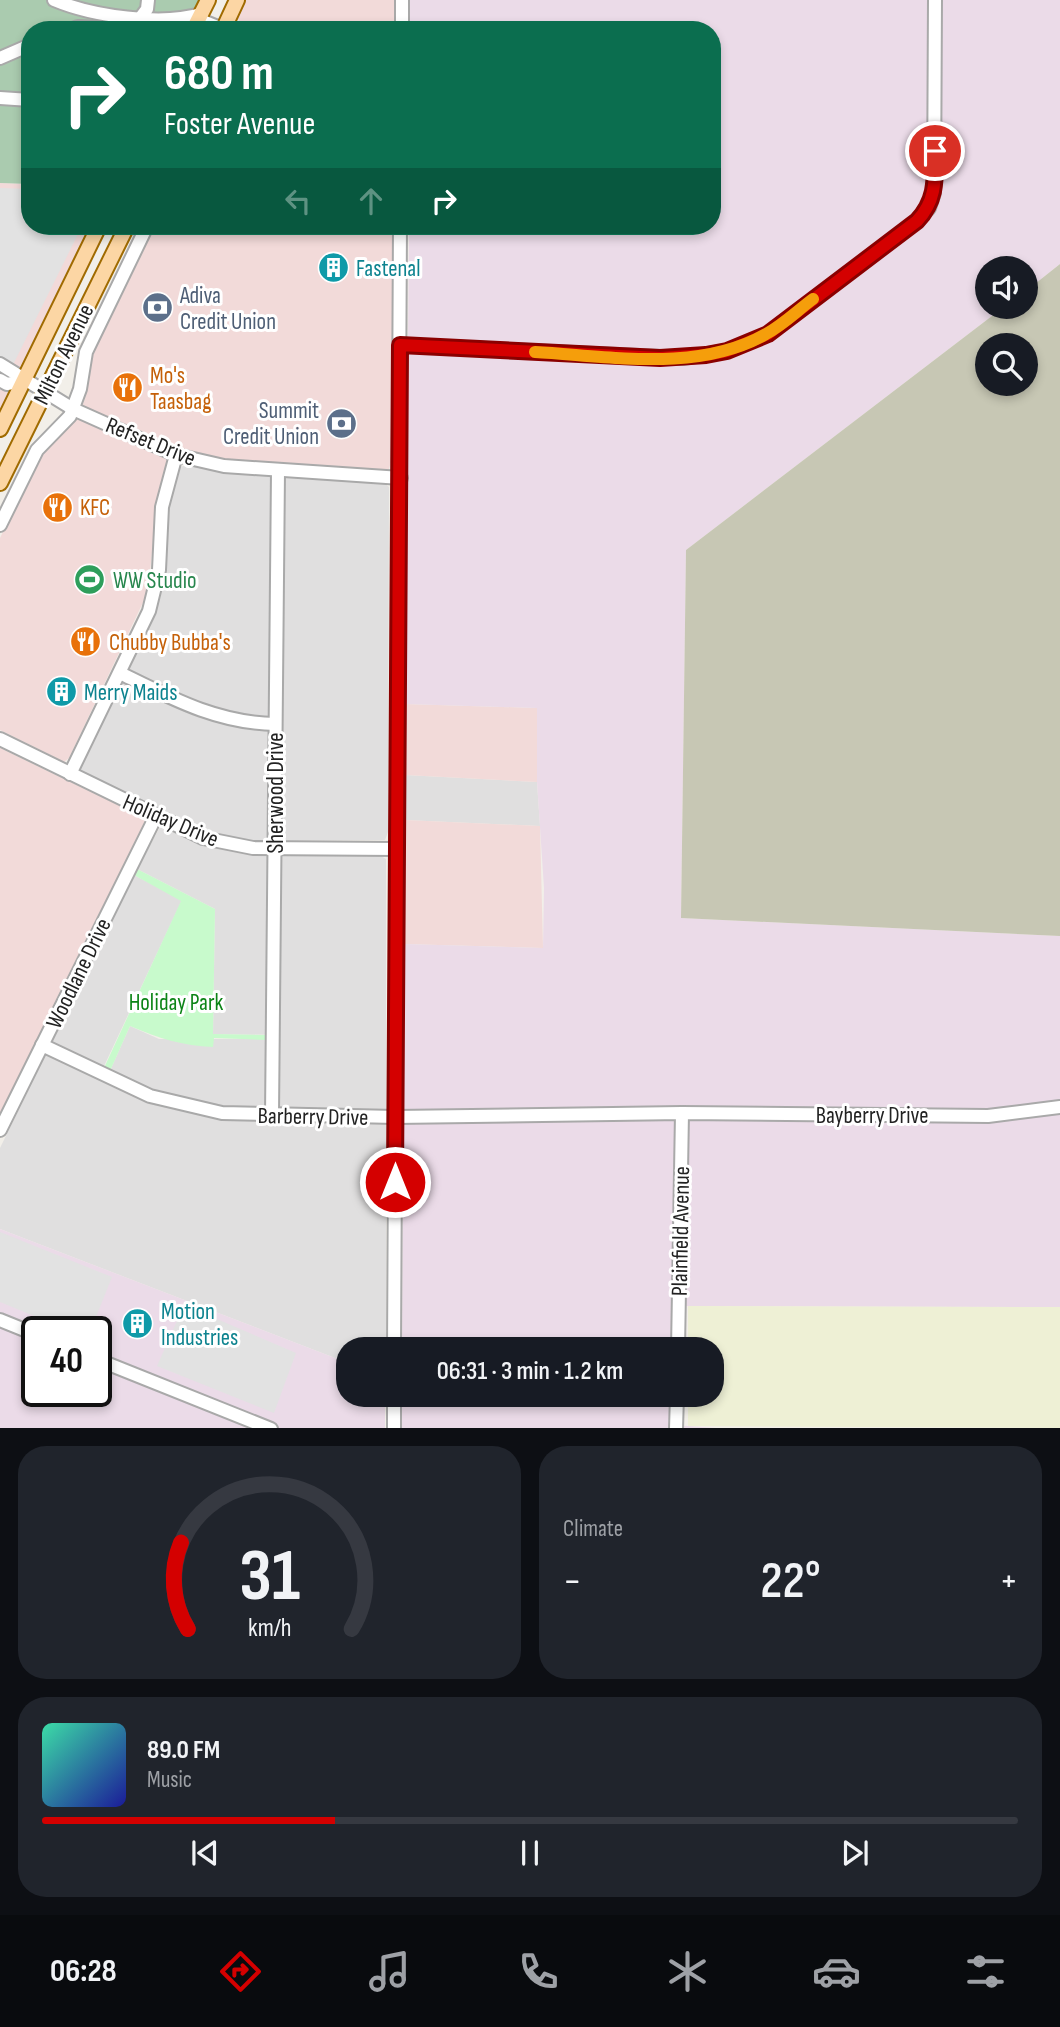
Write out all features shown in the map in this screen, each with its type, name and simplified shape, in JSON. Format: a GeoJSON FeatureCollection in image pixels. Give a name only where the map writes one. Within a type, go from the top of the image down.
{"type":"FeatureCollection","features":[{"type":"Feature","properties":{"kind":"main road"},"geometry":{"type":"LineString","coordinates":[[228,21],[237,0]]}},
{"type":"Feature","properties":{"kind":"main road","name":"Milton Avenue"},"geometry":{"type":"LineString","coordinates":[[0,429],[95,235]]}},
{"type":"Feature","properties":{"kind":"main road","name":"Milton Avenue"},"geometry":{"type":"LineString","coordinates":[[0,483],[123,235]]}},
{"type":"Feature","properties":{"kind":"street"},"geometry":{"type":"LineString","coordinates":[[54,0],[83,9],[145,9],[161,18],[200,16]]}},
{"type":"Feature","properties":{"kind":"street"},"geometry":{"type":"LineString","coordinates":[[402,0],[402,21]]}},
{"type":"Feature","properties":{"kind":"street"},"geometry":{"type":"LineString","coordinates":[[400,345],[683,358],[727,351],[768,334],[917,221],[929,208],[934,193],[935,0]]}},
{"type":"Feature","properties":{"kind":"street"},"geometry":{"type":"LineString","coordinates":[[75,21],[83,9]]}},
{"type":"Feature","properties":{"kind":"street"},"geometry":{"type":"LineString","coordinates":[[2,54],[21,48]]}},
{"type":"Feature","properties":{"kind":"street"},"geometry":{"type":"LineString","coordinates":[[0,98],[21,99]]}},
{"type":"Feature","properties":{"kind":"street"},"geometry":{"type":"LineString","coordinates":[[0,525],[37,450],[65,422],[73,409],[80,389],[86,352],[143,235]]}},
{"type":"Feature","properties":{"kind":"street"},"geometry":{"type":"LineString","coordinates":[[394,1337],[401,478],[400,235]]}},
{"type":"Feature","properties":{"kind":"street","name":"Refset Drive"},"geometry":{"type":"LineString","coordinates":[[0,364],[73,409],[176,455],[224,466],[401,478]]}},
{"type":"Feature","properties":{"kind":"street"},"geometry":{"type":"LineString","coordinates":[[0,380],[7,384],[24,381]]}},
{"type":"Feature","properties":{"kind":"street"},"geometry":{"type":"LineString","coordinates":[[70,774],[120,673],[157,589],[162,513],[176,455]]}},
{"type":"Feature","properties":{"kind":"street","name":"Sherwood Drive"},"geometry":{"type":"LineString","coordinates":[[272,1115],[278,471]]}},
{"type":"Feature","properties":{"kind":"street"},"geometry":{"type":"LineString","coordinates":[[120,673],[215,716],[250,723],[275,724]]}},
{"type":"Feature","properties":{"kind":"street","name":"Holiday Drive"},"geometry":{"type":"LineString","coordinates":[[0,739],[203,838],[235,846],[397,849]]}},
{"type":"Feature","properties":{"kind":"street","name":"Woodlane Drive"},"geometry":{"type":"LineString","coordinates":[[0,1130],[156,816]]}},
{"type":"Feature","properties":{"kind":"street","name":"Barberry Drive"},"geometry":{"type":"LineString","coordinates":[[42,1045],[174,1104],[222,1114],[394,1117],[682,1113]]}},
{"type":"Feature","properties":{"kind":"street","name":"Bayberry Drive"},"geometry":{"type":"LineString","coordinates":[[682,1113],[988,1116],[1060,1107]]}},
{"type":"Feature","properties":{"kind":"street","name":"Plainfield Avenue"},"geometry":{"type":"LineString","coordinates":[[678,1337],[682,1113]]}},
{"type":"Feature","properties":{"kind":"street"},"geometry":{"type":"LineString","coordinates":[[0,1320],[21,1329]]}},
{"type":"Feature","properties":{"kind":"street"},"geometry":{"type":"LineString","coordinates":[[112,1365],[268,1428]]}},
{"type":"Feature","properties":{"kind":"street"},"geometry":{"type":"LineString","coordinates":[[394,1407],[394,1428]]}},
{"type":"Feature","properties":{"kind":"street"},"geometry":{"type":"LineString","coordinates":[[676,1428],[677,1407]]}},
{"type":"Feature","properties":{"kind":"shaded area"},"geometry":{"type":"Polygon","coordinates":[[[245,0],[394,0],[394,21],[239,21],[245,0]]]}},
{"type":"Feature","properties":{"kind":"shaded area"},"geometry":{"type":"Polygon","coordinates":[[[410,0],[1060,0],[1060,264],[1038,281],[1038,256],[975,256],[975,319],[988,319],[686,550],[681,918],[1060,936],[1060,1307],[674,1306],[673,1337],[402,1337],[404,944],[543,948],[544,888],[537,782],[537,708],[405,704],[409,235],[721,235],[721,21],[410,21],[410,0]]]}},
{"type":"Feature","properties":{"kind":"shaded area"},"geometry":{"type":"Polygon","coordinates":[[[0,183],[21,184],[21,235],[89,235],[0,417],[0,183]]]}},
{"type":"Feature","properties":{"kind":"shaded area"},"geometry":{"type":"Polygon","coordinates":[[[0,188],[21,189],[21,235],[78,235],[0,391],[0,188]]]}},
{"type":"Feature","properties":{"kind":"shaded area"},"geometry":{"type":"Polygon","coordinates":[[[149,235],[393,235],[389,469],[384,471],[243,462],[172,446],[157,501],[148,592],[69,758],[64,762],[0,730],[0,538],[41,453],[76,420],[85,399],[90,356],[149,235]]]}},
{"type":"Feature","properties":{"kind":"shaded area"},"geometry":{"type":"Polygon","coordinates":[[[1060,264],[1060,936],[681,918],[686,550],[988,319],[1038,319],[1038,281],[1060,264]]]}},
{"type":"Feature","properties":{"kind":"shaded area"},"geometry":{"type":"Polygon","coordinates":[[[187,465],[224,473],[384,483],[389,487],[388,832],[385,840],[254,841],[227,838],[182,822],[80,770],[160,599],[165,575],[170,503],[180,467],[187,465]]]}},
{"type":"Feature","properties":{"kind":"shaded area"},"geometry":{"type":"Polygon","coordinates":[[[405,704],[537,708],[537,782],[405,775],[405,704]]]}},
{"type":"Feature","properties":{"kind":"shaded area"},"geometry":{"type":"Polygon","coordinates":[[[0,748],[141,816],[145,821],[0,1118],[0,748]]]}},
{"type":"Feature","properties":{"kind":"shaded area"},"geometry":{"type":"Polygon","coordinates":[[[405,775],[537,782],[540,826],[405,820],[405,775]]]}},
{"type":"Feature","properties":{"kind":"shaded area"},"geometry":{"type":"Polygon","coordinates":[[[405,820],[540,826],[543,948],[404,944],[405,820]]]}},
{"type":"Feature","properties":{"kind":"shaded area"},"geometry":{"type":"Polygon","coordinates":[[[160,827],[201,844],[240,853],[379,855],[386,859],[386,1337],[336,1337],[336,1358],[0,1229],[0,1148],[134,875],[182,900],[98,1079],[105,1082],[130,1026],[159,1039],[279,1039],[279,1035],[213,1034],[215,909],[137,869],[160,827]]]}},
{"type":"Feature","properties":{"kind":"shaded area"},"geometry":{"type":"Polygon","coordinates":[[[0,1229],[336,1358],[336,1407],[385,1407],[385,1428],[0,1428],[0,1229]]]}},
{"type":"Feature","properties":{"kind":"shaded area"},"geometry":{"type":"Polygon","coordinates":[[[0,1232],[112,1277],[96,1316],[34,1316],[0,1302],[0,1232]]]}},
{"type":"Feature","properties":{"kind":"shaded area"},"geometry":{"type":"Polygon","coordinates":[[[184,1305],[296,1353],[274,1413],[157,1366],[184,1305]]]}},
{"type":"Feature","properties":{"kind":"shaded area"},"geometry":{"type":"Polygon","coordinates":[[[688,1306],[1060,1307],[1060,1428],[688,1426],[688,1407],[724,1407],[724,1337],[688,1337],[688,1306]]]}},
{"type":"Feature","properties":{"kind":"shaded area"},"geometry":{"type":"Polygon","coordinates":[[[401,1407],[673,1407],[673,1425],[716,1428],[401,1428],[401,1407]]]}},
{"type":"Feature","properties":{"kind":"green space"},"geometry":{"type":"Polygon","coordinates":[[[0,0],[203,0],[192,21],[21,21],[21,184],[0,183],[0,0]]]}},
{"type":"Feature","properties":{"kind":"green space","name":"Holiday Park"},"geometry":{"type":"Polygon","coordinates":[[[137,869],[215,909],[213,1034],[266,1035],[266,1040],[214,1038],[213,1047],[191,1045],[171,1041],[130,1026],[110,1071],[104,1068],[181,901],[134,875],[137,869]]]}},
{"type":"Feature","properties":{"kind":"slow traffic"},"geometry":{"type":"LineString","coordinates":[[535,352],[683,358],[727,351],[768,334],[813,299]]}},
{"type":"Feature","properties":{"kind":"place","name":"Fastenal"},"geometry":{"type":"Point","coordinates":[333,268]}},
{"type":"Feature","properties":{"kind":"place","name":"Adiva Credit Union"},"geometry":{"type":"Point","coordinates":[157,308]}},
{"type":"Feature","properties":{"kind":"place","name":"Mo's Taasbag"},"geometry":{"type":"Point","coordinates":[127,388]}},
{"type":"Feature","properties":{"kind":"place","name":"Summit Credit Union"},"geometry":{"type":"Point","coordinates":[342,423]}},
{"type":"Feature","properties":{"kind":"place","name":"KFC"},"geometry":{"type":"Point","coordinates":[57,507]}},
{"type":"Feature","properties":{"kind":"place","name":"WW Studio"},"geometry":{"type":"Point","coordinates":[90,580]}},
{"type":"Feature","properties":{"kind":"place","name":"Chubby Bubba's"},"geometry":{"type":"Point","coordinates":[86,642]}},
{"type":"Feature","properties":{"kind":"place","name":"Merry Maids"},"geometry":{"type":"Point","coordinates":[61,692]}},
{"type":"Feature","properties":{"kind":"place","name":"Motion Industries"},"geometry":{"type":"Point","coordinates":[138,1324]}},
{"type":"Feature","properties":{"kind":"route"},"geometry":{"type":"LineString","coordinates":[[395,1182],[400,345],[660,358],[683,358],[727,351],[768,334],[917,221],[929,208],[934,193],[935,151]]}}]}
